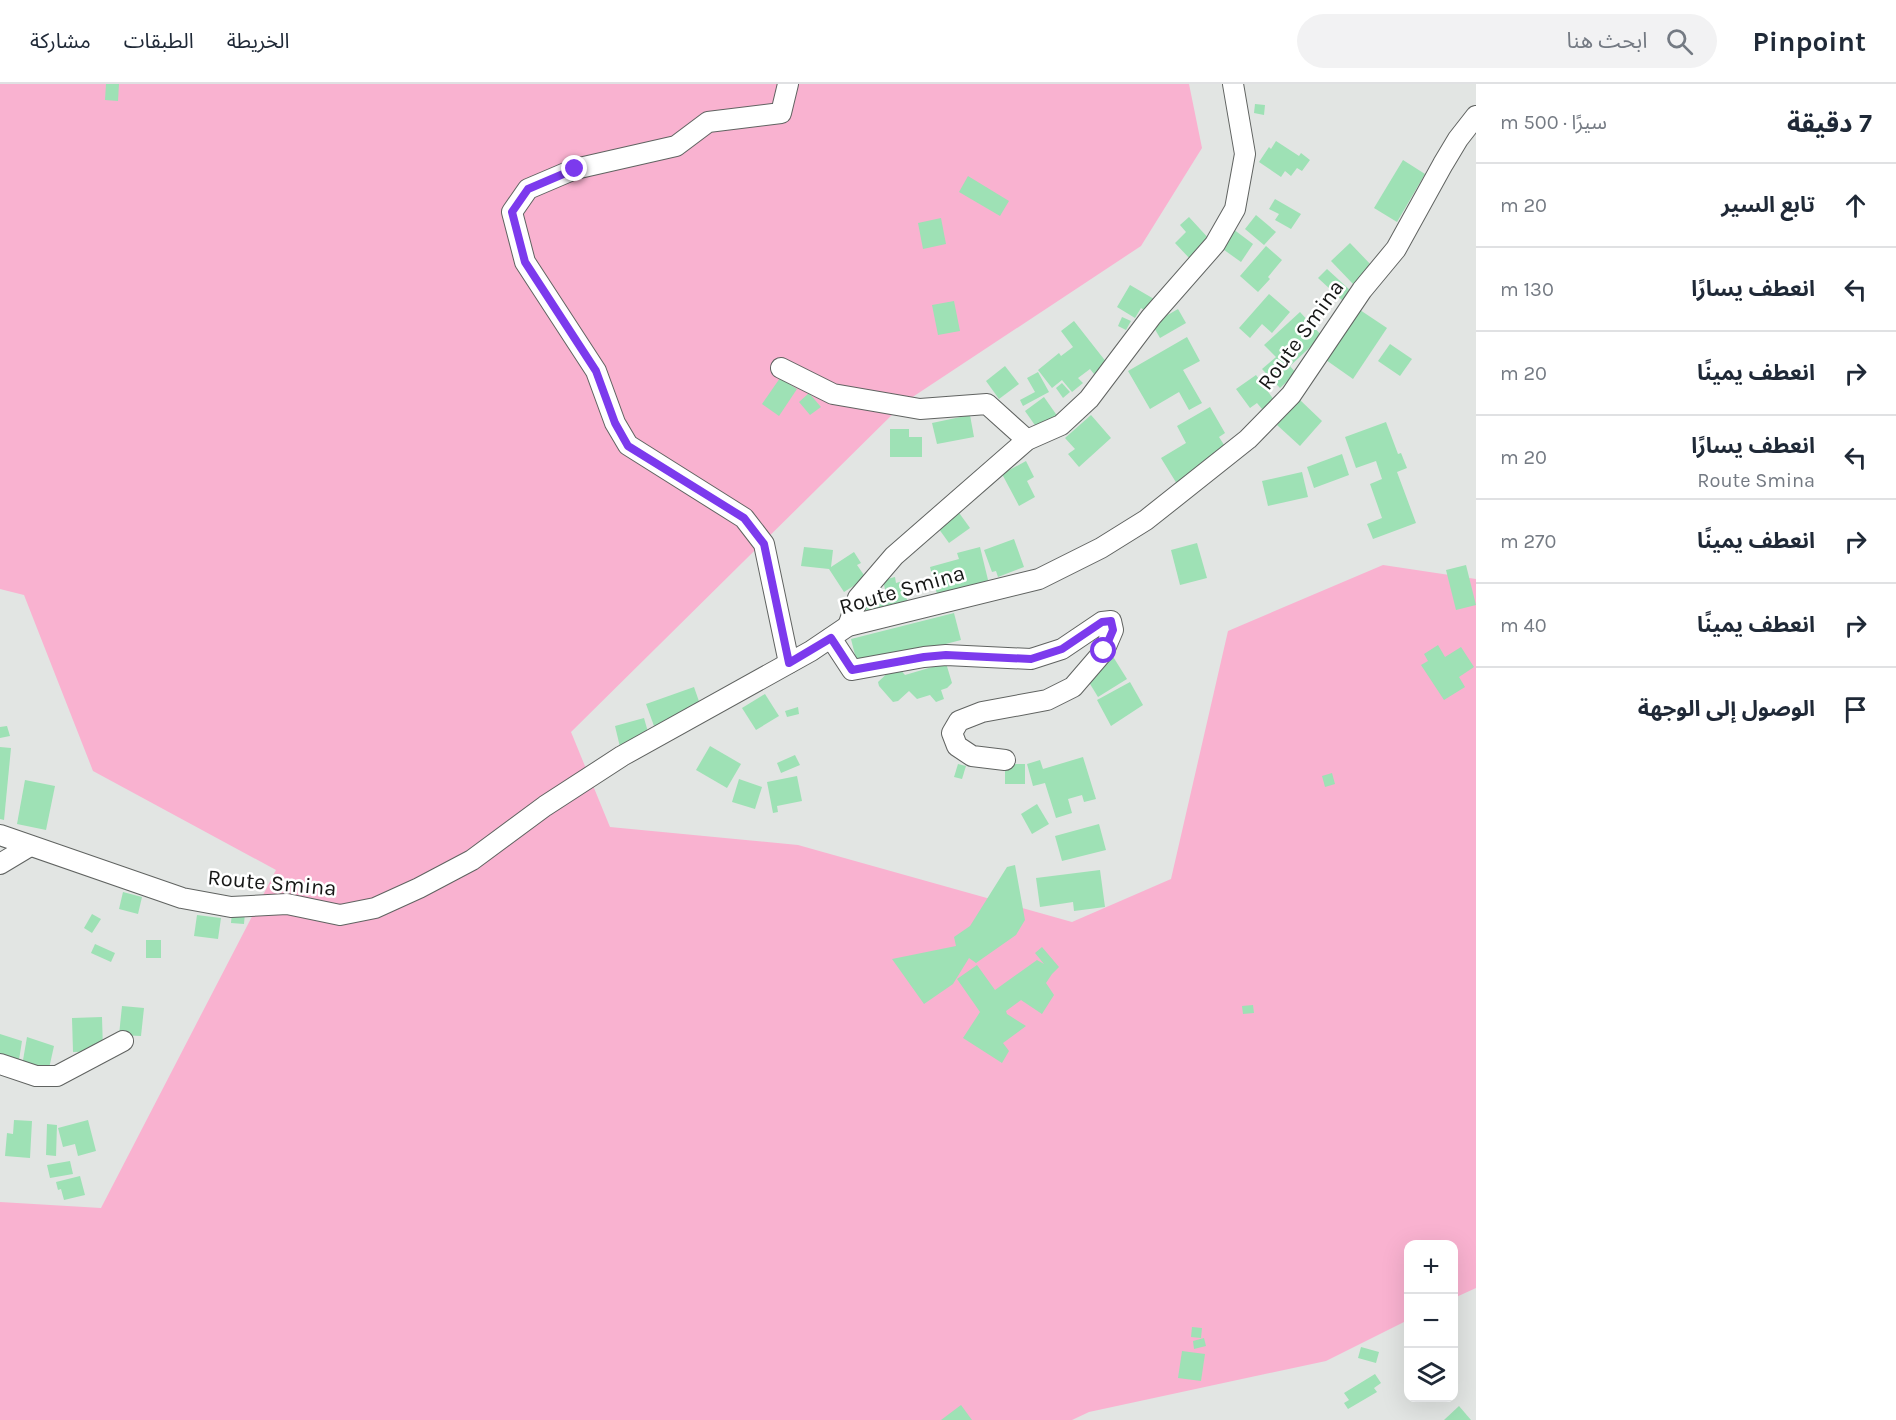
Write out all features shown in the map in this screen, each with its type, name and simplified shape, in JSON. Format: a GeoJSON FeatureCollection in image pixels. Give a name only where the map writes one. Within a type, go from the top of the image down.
{"type":"FeatureCollection","features":[{"type":"Feature","properties":{"kind":"street"},"geometry":{"type":"LineString","coordinates":[[788,84],[781,113],[708,122],[676,146],[575,169],[528,189],[512,212],[525,262],[596,371],[615,423],[628,446],[744,518],[764,544],[789,663]]}},
{"type":"Feature","properties":{"kind":"street"},"geometry":{"type":"LineString","coordinates":[[848,626],[858,598],[894,556],[1027,440],[1061,425],[1089,399],[1151,317],[1215,244],[1234,209],[1245,154],[1233,84]]}},
{"type":"Feature","properties":{"kind":"street","name":"Route Smina"},"geometry":{"type":"LineString","coordinates":[[0,836],[182,898],[231,907],[287,904],[340,915],[375,909],[419,888],[472,860],[545,806],[622,756],[789,663],[848,626],[1039,579],[1101,548],[1146,520],[1240,446],[1291,394],[1362,290],[1396,249],[1458,139],[1476,116]]}},
{"type":"Feature","properties":{"kind":"street"},"geometry":{"type":"LineString","coordinates":[[781,368],[833,394],[920,409],[987,404],[1027,440]]}},
{"type":"Feature","properties":{"kind":"street"},"geometry":{"type":"LineString","coordinates":[[831,638],[852,670],[946,655],[1031,659],[1062,649],[1102,622],[1111,621],[1113,630],[1104,651],[1073,687],[1047,700],[982,712],[959,722],[952,733],[957,746],[972,756],[1005,760]]}},
{"type":"Feature","properties":{"kind":"street"},"geometry":{"type":"LineString","coordinates":[[0,864],[30,846]]}},
{"type":"Feature","properties":{"kind":"street"},"geometry":{"type":"LineString","coordinates":[[0,1064],[36,1076],[57,1076],[123,1041]]}},
{"type":"Feature","properties":{"kind":"shaded area"},"geometry":{"type":"Polygon","coordinates":[[[0,84],[1189,84],[1202,148],[1141,246],[905,402],[571,732],[610,827],[798,845],[1072,922],[1171,879],[1228,631],[1383,565],[1476,579],[1476,1288],[1458,1296],[1458,1240],[1404,1240],[1404,1322],[1326,1361],[1089,1412],[1072,1420],[0,1420],[0,1202],[101,1208],[276,870],[93,771],[24,595],[0,589],[0,84]]]}},
{"type":"Feature","properties":{"kind":"building"},"geometry":{"type":"Polygon","coordinates":[[[106,84],[119,84],[118,101],[105,100],[106,84]]]}},
{"type":"Feature","properties":{"kind":"building"},"geometry":{"type":"Polygon","coordinates":[[[1255,104],[1265,105],[1264,115],[1254,113],[1255,104]]]}},
{"type":"Feature","properties":{"kind":"building"},"geometry":{"type":"Polygon","coordinates":[[[1276,141],[1299,156],[1301,153],[1310,160],[1302,171],[1297,168],[1291,176],[1285,171],[1281,177],[1259,162],[1276,141]]]}},
{"type":"Feature","properties":{"kind":"building"},"geometry":{"type":"Polygon","coordinates":[[[1403,160],[1425,174],[1397,222],[1374,208],[1403,160]]]}},
{"type":"Feature","properties":{"kind":"building"},"geometry":{"type":"Polygon","coordinates":[[[968,176],[1009,201],[1000,216],[959,192],[968,176]]]}},
{"type":"Feature","properties":{"kind":"building"},"geometry":{"type":"Polygon","coordinates":[[[1275,199],[1301,214],[1291,229],[1275,220],[1279,214],[1269,209],[1275,199]]]}},
{"type":"Feature","properties":{"kind":"building"},"geometry":{"type":"Polygon","coordinates":[[[1256,215],[1276,232],[1264,245],[1245,229],[1256,215]]]}},
{"type":"Feature","properties":{"kind":"building"},"geometry":{"type":"Polygon","coordinates":[[[1189,217],[1211,241],[1191,260],[1175,243],[1186,232],[1180,225],[1189,217]]]}},
{"type":"Feature","properties":{"kind":"building"},"geometry":{"type":"Polygon","coordinates":[[[941,218],[946,244],[923,249],[918,223],[941,218]]]}},
{"type":"Feature","properties":{"kind":"building"},"geometry":{"type":"Polygon","coordinates":[[[1233,229],[1253,244],[1241,262],[1220,247],[1233,229]]]}},
{"type":"Feature","properties":{"kind":"building"},"geometry":{"type":"Polygon","coordinates":[[[1350,243],[1373,267],[1354,285],[1331,261],[1350,243]]]}},
{"type":"Feature","properties":{"kind":"building"},"geometry":{"type":"Polygon","coordinates":[[[1266,246],[1282,260],[1258,292],[1240,276],[1266,246]]]}},
{"type":"Feature","properties":{"kind":"building"},"geometry":{"type":"Polygon","coordinates":[[[1327,269],[1351,291],[1343,301],[1318,278],[1327,269]]]}},
{"type":"Feature","properties":{"kind":"building"},"geometry":{"type":"Polygon","coordinates":[[[1130,285],[1154,299],[1146,311],[1141,308],[1135,318],[1117,307],[1130,285]]]}},
{"type":"Feature","properties":{"kind":"building"},"geometry":{"type":"Polygon","coordinates":[[[1269,294],[1290,312],[1272,333],[1262,324],[1250,338],[1239,328],[1269,294]]]}},
{"type":"Feature","properties":{"kind":"building"},"geometry":{"type":"Polygon","coordinates":[[[954,301],[960,331],[938,335],[932,305],[954,301]]]}},
{"type":"Feature","properties":{"kind":"building"},"geometry":{"type":"Polygon","coordinates":[[[1178,309],[1186,323],[1160,338],[1152,324],[1178,309]]]}},
{"type":"Feature","properties":{"kind":"building"},"geometry":{"type":"Polygon","coordinates":[[[1360,310],[1387,328],[1353,379],[1326,360],[1360,310]]]}},
{"type":"Feature","properties":{"kind":"building"},"geometry":{"type":"Polygon","coordinates":[[[1300,312],[1322,336],[1290,366],[1296,373],[1280,388],[1262,369],[1276,357],[1264,345],[1300,312]]]}},
{"type":"Feature","properties":{"kind":"building"},"geometry":{"type":"Polygon","coordinates":[[[1122,317],[1131,321],[1126,330],[1118,326],[1122,317]]]}},
{"type":"Feature","properties":{"kind":"building"},"geometry":{"type":"Polygon","coordinates":[[[1074,321],[1107,363],[1094,374],[1090,369],[1078,378],[1083,383],[1072,392],[1062,380],[1052,388],[1038,370],[1059,353],[1061,356],[1073,347],[1061,331],[1074,321]]]}},
{"type":"Feature","properties":{"kind":"building"},"geometry":{"type":"Polygon","coordinates":[[[1187,337],[1200,361],[1183,370],[1202,403],[1189,410],[1179,392],[1150,409],[1128,371],[1187,337]]]}},
{"type":"Feature","properties":{"kind":"building"},"geometry":{"type":"Polygon","coordinates":[[[1390,344],[1412,359],[1400,376],[1378,361],[1390,344]]]}},
{"type":"Feature","properties":{"kind":"building"},"geometry":{"type":"Polygon","coordinates":[[[1005,366],[1019,384],[999,399],[986,381],[1005,366]]]}},
{"type":"Feature","properties":{"kind":"building"},"geometry":{"type":"Polygon","coordinates":[[[1038,372],[1049,392],[1023,406],[1020,400],[1035,392],[1027,378],[1038,372]]]}},
{"type":"Feature","properties":{"kind":"building"},"geometry":{"type":"Polygon","coordinates":[[[1256,375],[1274,400],[1262,409],[1257,403],[1250,408],[1236,389],[1256,375]]]}},
{"type":"Feature","properties":{"kind":"building"},"geometry":{"type":"Polygon","coordinates":[[[780,378],[797,389],[779,416],[762,404],[780,378]]]}},
{"type":"Feature","properties":{"kind":"building"},"geometry":{"type":"Polygon","coordinates":[[[1062,383],[1070,392],[1063,398],[1056,388],[1062,383]]]}},
{"type":"Feature","properties":{"kind":"building"},"geometry":{"type":"Polygon","coordinates":[[[809,393],[821,407],[810,415],[799,402],[809,393]]]}},
{"type":"Feature","properties":{"kind":"building"},"geometry":{"type":"Polygon","coordinates":[[[1044,397],[1058,417],[1039,431],[1025,411],[1044,397]]]}},
{"type":"Feature","properties":{"kind":"building"},"geometry":{"type":"Polygon","coordinates":[[[1300,400],[1322,421],[1300,446],[1277,425],[1300,400]]]}},
{"type":"Feature","properties":{"kind":"building"},"geometry":{"type":"Polygon","coordinates":[[[1210,407],[1225,433],[1219,437],[1226,448],[1204,461],[1207,467],[1177,484],[1161,458],[1186,443],[1177,426],[1210,407]]]}},
{"type":"Feature","properties":{"kind":"building"},"geometry":{"type":"Polygon","coordinates":[[[970,415],[974,437],[937,444],[932,423],[970,415]]]}},
{"type":"Feature","properties":{"kind":"building"},"geometry":{"type":"Polygon","coordinates":[[[1091,415],[1111,438],[1079,467],[1068,454],[1075,449],[1065,438],[1091,415]]]}},
{"type":"Feature","properties":{"kind":"building"},"geometry":{"type":"Polygon","coordinates":[[[1386,422],[1398,454],[1401,453],[1407,468],[1397,472],[1416,523],[1373,539],[1367,524],[1382,518],[1370,484],[1382,479],[1376,461],[1356,468],[1345,437],[1386,422]]]}},
{"type":"Feature","properties":{"kind":"building"},"geometry":{"type":"Polygon","coordinates":[[[890,429],[909,429],[909,437],[922,437],[922,457],[890,457],[890,429]]]}},
{"type":"Feature","properties":{"kind":"building"},"geometry":{"type":"Polygon","coordinates":[[[1342,454],[1349,475],[1314,488],[1307,467],[1342,454]]]}},
{"type":"Feature","properties":{"kind":"building"},"geometry":{"type":"Polygon","coordinates":[[[1026,461],[1034,477],[1027,481],[1035,497],[1019,506],[1002,474],[1026,461]]]}},
{"type":"Feature","properties":{"kind":"building"},"geometry":{"type":"Polygon","coordinates":[[[1302,472],[1308,497],[1268,506],[1262,481],[1302,472]]]}},
{"type":"Feature","properties":{"kind":"building"},"geometry":{"type":"Polygon","coordinates":[[[957,510],[970,528],[949,543],[936,525],[957,510]]]}},
{"type":"Feature","properties":{"kind":"building"},"geometry":{"type":"Polygon","coordinates":[[[1014,539],[1024,567],[998,577],[996,571],[992,572],[984,550],[1014,539]]]}},
{"type":"Feature","properties":{"kind":"building"},"geometry":{"type":"Polygon","coordinates":[[[1197,543],[1207,578],[1180,585],[1171,550],[1197,543]]]}},
{"type":"Feature","properties":{"kind":"building"},"geometry":{"type":"Polygon","coordinates":[[[804,547],[833,550],[831,567],[854,552],[861,563],[857,565],[866,578],[844,592],[829,569],[801,566],[804,547]]]}},
{"type":"Feature","properties":{"kind":"building"},"geometry":{"type":"Polygon","coordinates":[[[980,547],[989,584],[937,594],[930,567],[959,559],[957,553],[980,547]]]}},
{"type":"Feature","properties":{"kind":"building"},"geometry":{"type":"Polygon","coordinates":[[[1466,565],[1476,605],[1456,610],[1446,570],[1466,565]]]}},
{"type":"Feature","properties":{"kind":"building"},"geometry":{"type":"Polygon","coordinates":[[[895,577],[896,583],[903,581],[908,604],[865,613],[861,599],[886,594],[883,580],[895,577]]]}},
{"type":"Feature","properties":{"kind":"building"},"geometry":{"type":"Polygon","coordinates":[[[954,613],[961,640],[858,667],[851,639],[954,613]]]}},
{"type":"Feature","properties":{"kind":"building"},"geometry":{"type":"Polygon","coordinates":[[[1438,645],[1445,657],[1461,647],[1474,667],[1459,677],[1465,687],[1444,700],[1421,665],[1428,661],[1424,654],[1438,645]]]}},
{"type":"Feature","properties":{"kind":"building"},"geometry":{"type":"Polygon","coordinates":[[[1112,655],[1127,679],[1098,697],[1087,679],[1112,655]]]}},
{"type":"Feature","properties":{"kind":"building"},"geometry":{"type":"Polygon","coordinates":[[[946,663],[952,683],[941,690],[944,699],[936,702],[930,695],[917,699],[909,691],[898,701],[893,702],[879,686],[878,682],[893,668],[898,667],[905,675],[946,663]]]}},
{"type":"Feature","properties":{"kind":"building"},"geometry":{"type":"Polygon","coordinates":[[[1130,682],[1143,705],[1111,726],[1097,700],[1130,682]]]}},
{"type":"Feature","properties":{"kind":"building"},"geometry":{"type":"Polygon","coordinates":[[[694,687],[702,710],[654,726],[646,704],[694,687]]]}},
{"type":"Feature","properties":{"kind":"building"},"geometry":{"type":"Polygon","coordinates":[[[765,694],[779,716],[756,730],[742,708],[765,694]]]}},
{"type":"Feature","properties":{"kind":"building"},"geometry":{"type":"Polygon","coordinates":[[[798,707],[799,714],[787,717],[785,711],[798,707]]]}},
{"type":"Feature","properties":{"kind":"building"},"geometry":{"type":"Polygon","coordinates":[[[644,718],[650,739],[620,747],[615,726],[644,718]]]}},
{"type":"Feature","properties":{"kind":"building"},"geometry":{"type":"Polygon","coordinates":[[[7,726],[10,736],[0,738],[0,727],[7,726]]]}},
{"type":"Feature","properties":{"kind":"building"},"geometry":{"type":"Polygon","coordinates":[[[710,746],[741,764],[727,788],[696,770],[710,746]]]}},
{"type":"Feature","properties":{"kind":"building"},"geometry":{"type":"Polygon","coordinates":[[[0,747],[11,748],[4,820],[0,819],[0,747]]]}},
{"type":"Feature","properties":{"kind":"building"},"geometry":{"type":"Polygon","coordinates":[[[795,755],[800,765],[781,773],[777,763],[795,755]]]}},
{"type":"Feature","properties":{"kind":"building"},"geometry":{"type":"Polygon","coordinates":[[[1083,757],[1096,799],[1084,802],[1082,795],[1068,799],[1072,813],[1056,818],[1045,783],[1033,786],[1027,764],[1040,760],[1043,769],[1083,757]]]}},
{"type":"Feature","properties":{"kind":"building"},"geometry":{"type":"Polygon","coordinates":[[[958,764],[966,766],[962,779],[954,777],[958,764]]]}},
{"type":"Feature","properties":{"kind":"building"},"geometry":{"type":"Polygon","coordinates":[[[1005,764],[1025,764],[1025,784],[1005,784],[1005,764]]]}},
{"type":"Feature","properties":{"kind":"building"},"geometry":{"type":"Polygon","coordinates":[[[1332,773],[1335,784],[1325,787],[1322,776],[1332,773]]]}},
{"type":"Feature","properties":{"kind":"building"},"geometry":{"type":"Polygon","coordinates":[[[797,776],[802,801],[777,806],[778,812],[773,813],[767,782],[797,776]]]}},
{"type":"Feature","properties":{"kind":"building"},"geometry":{"type":"Polygon","coordinates":[[[739,779],[762,787],[755,809],[732,802],[739,779]]]}},
{"type":"Feature","properties":{"kind":"building"},"geometry":{"type":"Polygon","coordinates":[[[25,780],[55,786],[46,830],[17,824],[25,780]]]}},
{"type":"Feature","properties":{"kind":"building"},"geometry":{"type":"Polygon","coordinates":[[[1037,804],[1049,824],[1032,834],[1021,814],[1037,804]]]}},
{"type":"Feature","properties":{"kind":"building"},"geometry":{"type":"Polygon","coordinates":[[[1099,824],[1106,850],[1062,861],[1055,836],[1099,824]]]}},
{"type":"Feature","properties":{"kind":"building"},"geometry":{"type":"Polygon","coordinates":[[[1015,865],[1025,920],[1016,935],[976,963],[969,958],[953,984],[924,1004],[892,959],[956,946],[954,937],[970,926],[1007,867],[1015,865]]]}},
{"type":"Feature","properties":{"kind":"building"},"geometry":{"type":"Polygon","coordinates":[[[1100,870],[1105,907],[1074,911],[1073,902],[1040,907],[1036,878],[1100,870]]]}},
{"type":"Feature","properties":{"kind":"building"},"geometry":{"type":"Polygon","coordinates":[[[123,892],[142,897],[138,914],[119,909],[123,892]]]}},
{"type":"Feature","properties":{"kind":"building"},"geometry":{"type":"Polygon","coordinates":[[[232,912],[245,913],[244,924],[231,923],[232,912]]]}},
{"type":"Feature","properties":{"kind":"building"},"geometry":{"type":"Polygon","coordinates":[[[92,914],[101,919],[92,933],[84,928],[92,914]]]}},
{"type":"Feature","properties":{"kind":"building"},"geometry":{"type":"Polygon","coordinates":[[[197,915],[221,918],[218,939],[194,936],[197,915]]]}},
{"type":"Feature","properties":{"kind":"building"},"geometry":{"type":"Polygon","coordinates":[[[146,940],[161,940],[161,958],[146,958],[146,940]]]}},
{"type":"Feature","properties":{"kind":"building"},"geometry":{"type":"Polygon","coordinates":[[[95,944],[115,953],[111,962],[91,953],[95,944]]]}},
{"type":"Feature","properties":{"kind":"building"},"geometry":{"type":"Polygon","coordinates":[[[1042,947],[1059,967],[1046,983],[1054,995],[1042,1014],[1021,1000],[1006,1011],[1026,1026],[1003,1043],[1009,1051],[1002,1063],[963,1038],[980,1012],[957,979],[977,965],[995,990],[1037,960],[1044,964],[1035,953],[1042,947]]]}},
{"type":"Feature","properties":{"kind":"building"},"geometry":{"type":"Polygon","coordinates":[[[1253,1005],[1254,1013],[1243,1014],[1242,1006],[1253,1005]]]}},
{"type":"Feature","properties":{"kind":"building"},"geometry":{"type":"Polygon","coordinates":[[[122,1006],[144,1008],[141,1036],[119,1035],[122,1006]]]}},
{"type":"Feature","properties":{"kind":"building"},"geometry":{"type":"Polygon","coordinates":[[[102,1017],[103,1051],[73,1052],[72,1018],[102,1017]]]}},
{"type":"Feature","properties":{"kind":"building"},"geometry":{"type":"Polygon","coordinates":[[[0,1034],[22,1041],[18,1066],[0,1060],[0,1034]]]}},
{"type":"Feature","properties":{"kind":"building"},"geometry":{"type":"Polygon","coordinates":[[[27,1037],[54,1046],[48,1073],[22,1066],[27,1037]]]}},
{"type":"Feature","properties":{"kind":"building"},"geometry":{"type":"Polygon","coordinates":[[[14,1120],[32,1121],[30,1158],[5,1156],[7,1133],[13,1134],[14,1120]]]}},
{"type":"Feature","properties":{"kind":"building"},"geometry":{"type":"Polygon","coordinates":[[[88,1120],[96,1151],[78,1156],[75,1144],[63,1147],[58,1128],[88,1120]]]}},
{"type":"Feature","properties":{"kind":"building"},"geometry":{"type":"Polygon","coordinates":[[[47,1124],[57,1125],[56,1156],[46,1155],[47,1124]]]}},
{"type":"Feature","properties":{"kind":"building"},"geometry":{"type":"Polygon","coordinates":[[[70,1161],[73,1174],[50,1178],[47,1165],[70,1161]]]}},
{"type":"Feature","properties":{"kind":"building"},"geometry":{"type":"Polygon","coordinates":[[[80,1176],[85,1195],[64,1200],[56,1182],[80,1176]]]}},
{"type":"Feature","properties":{"kind":"building"},"geometry":{"type":"Polygon","coordinates":[[[1192,1327],[1202,1328],[1201,1338],[1191,1337],[1192,1327]]]}},
{"type":"Feature","properties":{"kind":"building"},"geometry":{"type":"Polygon","coordinates":[[[1204,1338],[1206,1346],[1194,1349],[1193,1341],[1204,1338]]]}},
{"type":"Feature","properties":{"kind":"building"},"geometry":{"type":"Polygon","coordinates":[[[1361,1347],[1379,1352],[1376,1363],[1358,1358],[1361,1347]]]}},
{"type":"Feature","properties":{"kind":"building"},"geometry":{"type":"Polygon","coordinates":[[[1182,1351],[1205,1354],[1201,1381],[1178,1378],[1182,1351]]]}},
{"type":"Feature","properties":{"kind":"building"},"geometry":{"type":"Polygon","coordinates":[[[1375,1374],[1381,1383],[1374,1388],[1377,1392],[1348,1409],[1344,1403],[1349,1400],[1344,1393],[1375,1374]]]}},
{"type":"Feature","properties":{"kind":"building"},"geometry":{"type":"Polygon","coordinates":[[[961,1405],[972,1420],[941,1420],[961,1405]]]}},
{"type":"Feature","properties":{"kind":"building"},"geometry":{"type":"Polygon","coordinates":[[[1459,1406],[1471,1420],[1444,1420],[1459,1406]]]}},
{"type":"Feature","properties":{"kind":"route"},"geometry":{"type":"LineString","coordinates":[[575,169],[528,189],[512,212],[525,262],[596,371],[615,423],[628,446],[744,518],[764,544],[789,663],[831,638],[852,670],[946,655],[1031,659],[1062,649],[1102,622],[1111,621],[1113,630],[1104,651]]}}]}
